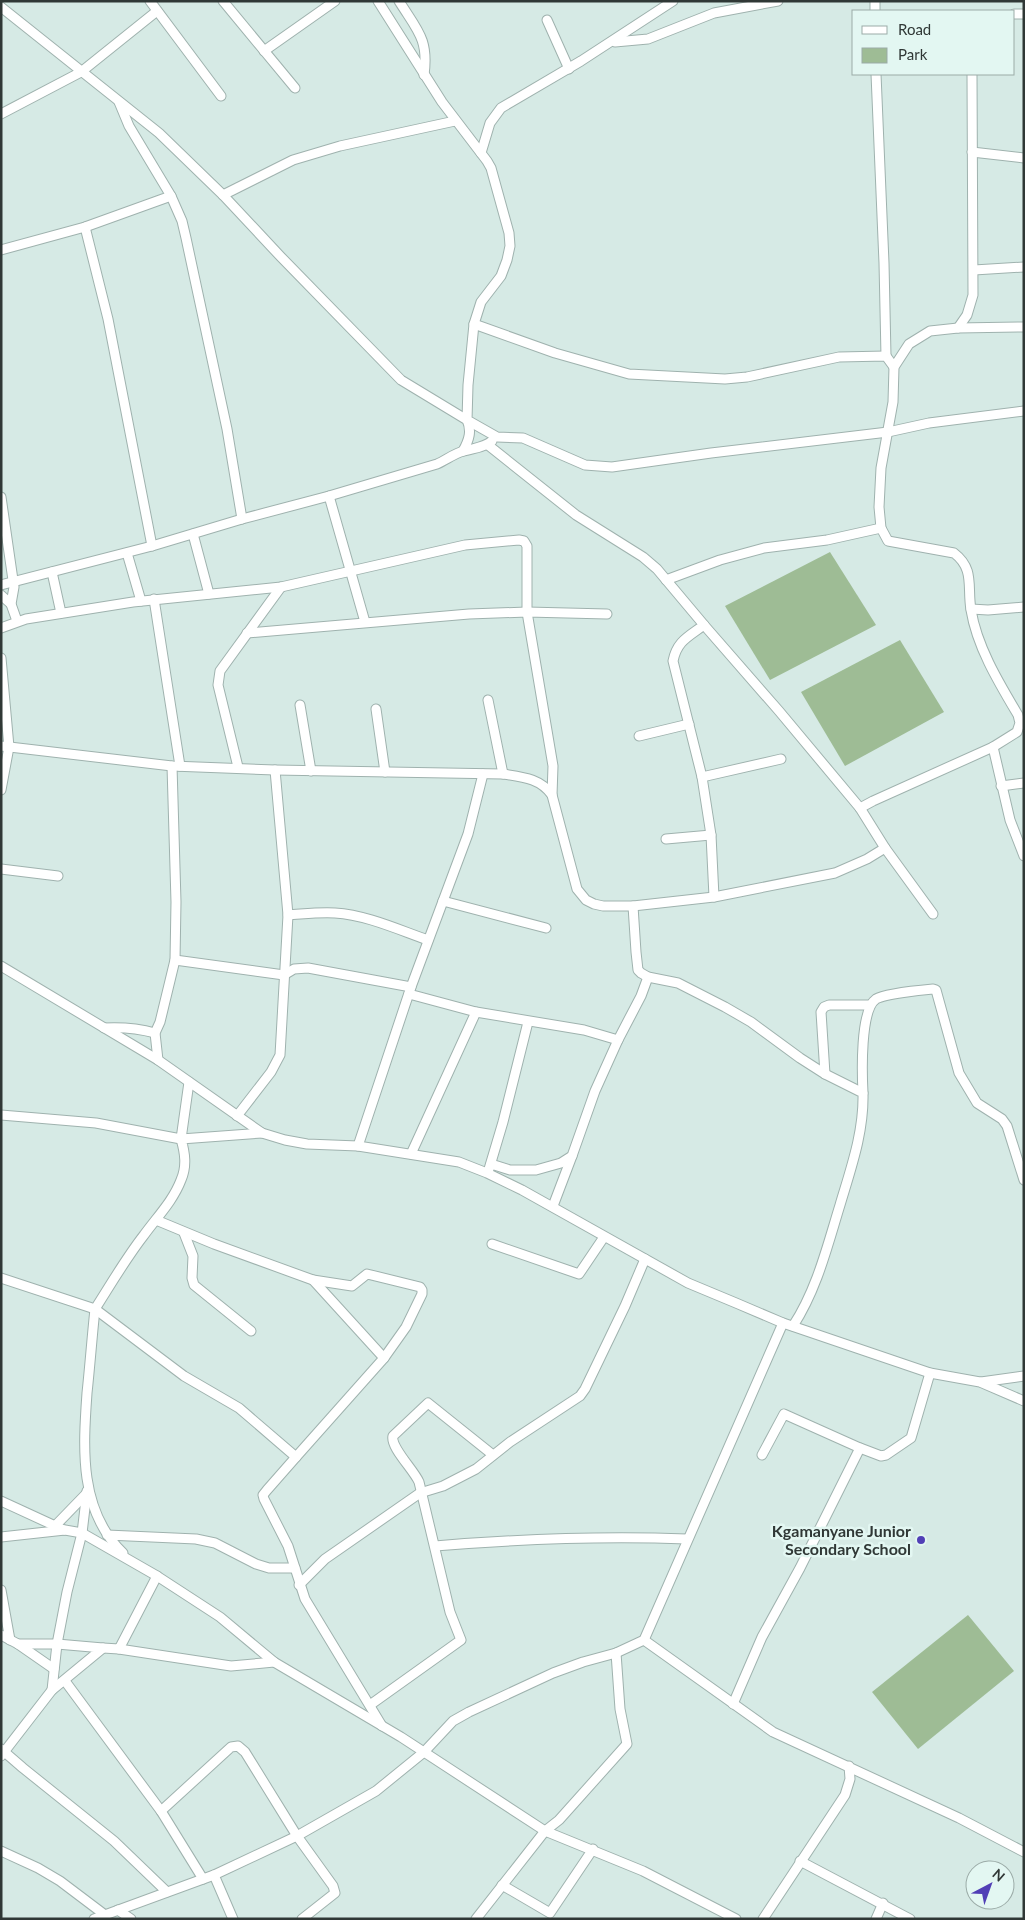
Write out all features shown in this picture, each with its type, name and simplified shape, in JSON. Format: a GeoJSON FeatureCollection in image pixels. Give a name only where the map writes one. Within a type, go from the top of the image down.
{"type":"FeatureCollection","features":[{"type":"Feature","properties":{"kind":"street"},"geometry":{"type":"LineString","coordinates":[[150,1],[221,96]]}},
{"type":"Feature","properties":{"kind":"street"},"geometry":{"type":"LineString","coordinates":[[223,1],[294,88]]}},
{"type":"Feature","properties":{"kind":"street"},"geometry":{"type":"LineString","coordinates":[[264,51],[335,1]]}},
{"type":"Feature","properties":{"kind":"street"},"geometry":{"type":"LineString","coordinates":[[378,1],[424,75],[491,168],[509,233],[510,246],[501,276],[481,302],[474,324],[468,386],[467,420],[470,426],[470,434],[462,451]]}},
{"type":"Feature","properties":{"kind":"street"},"geometry":{"type":"LineString","coordinates":[[399,1],[423,40],[426,57],[424,75]]}},
{"type":"Feature","properties":{"kind":"street"},"geometry":{"type":"LineString","coordinates":[[481,153],[490,123],[501,108],[612,42],[673,1]]}},
{"type":"Feature","properties":{"kind":"street"},"geometry":{"type":"LineString","coordinates":[[612,42],[648,39],[714,13],[752,4],[778,1]]}},
{"type":"Feature","properties":{"kind":"street"},"geometry":{"type":"LineString","coordinates":[[1,7],[159,133],[223,196],[392,372],[413,388],[497,437],[523,438],[585,465],[612,467],[888,432],[930,423],[1024,412]]}},
{"type":"Feature","properties":{"kind":"street"},"geometry":{"type":"LineString","coordinates":[[1,114],[81,72],[157,11]]}},
{"type":"Feature","properties":{"kind":"street"},"geometry":{"type":"LineString","coordinates":[[547,20],[569,68]]}},
{"type":"Feature","properties":{"kind":"street"},"geometry":{"type":"LineString","coordinates":[[876,75],[886,356],[894,367]]}},
{"type":"Feature","properties":{"kind":"street"},"geometry":{"type":"LineString","coordinates":[[958,328],[971,306],[974,296],[972,75]]}},
{"type":"Feature","properties":{"kind":"street"},"geometry":{"type":"LineString","coordinates":[[119,101],[129,126],[170,196],[182,221],[227,429],[242,518]]}},
{"type":"Feature","properties":{"kind":"street"},"geometry":{"type":"LineString","coordinates":[[223,196],[293,160],[340,146],[455,120]]}},
{"type":"Feature","properties":{"kind":"street"},"geometry":{"type":"LineString","coordinates":[[972,152],[1024,158]]}},
{"type":"Feature","properties":{"kind":"street"},"geometry":{"type":"LineString","coordinates":[[1,250],[85,227],[170,196]]}},
{"type":"Feature","properties":{"kind":"street"},"geometry":{"type":"LineString","coordinates":[[85,227],[108,320],[152,546]]}},
{"type":"Feature","properties":{"kind":"street"},"geometry":{"type":"LineString","coordinates":[[974,270],[1024,267]]}},
{"type":"Feature","properties":{"kind":"street"},"geometry":{"type":"LineString","coordinates":[[474,324],[555,353],[606,368],[639,375],[740,378],[839,358],[886,356]]}},
{"type":"Feature","properties":{"kind":"street"},"geometry":{"type":"LineString","coordinates":[[860,808],[873,800],[993,747],[1017,732],[1020,723],[1018,715],[987,657],[976,631],[971,610],[968,568],[962,559],[954,553],[888,541],[881,528],[878,507],[881,468],[893,402],[894,367],[909,344],[930,331],[958,328],[1024,327]]}},
{"type":"Feature","properties":{"kind":"street"},"geometry":{"type":"LineString","coordinates":[[1,585],[152,546],[242,518],[328,496],[437,464],[462,451],[488,444],[497,437]]}},
{"type":"Feature","properties":{"kind":"street"},"geometry":{"type":"LineString","coordinates":[[488,444],[571,512],[643,557],[666,580],[860,808],[885,848],[934,914]]}},
{"type":"Feature","properties":{"kind":"street"},"geometry":{"type":"LineString","coordinates":[[328,496],[352,572],[365,622]]}},
{"type":"Feature","properties":{"kind":"street"},"geometry":{"type":"LineString","coordinates":[[1,497],[13,582],[14,593],[11,604]]}},
{"type":"Feature","properties":{"kind":"street"},"geometry":{"type":"LineString","coordinates":[[666,580],[720,560],[764,548],[843,538],[881,528]]}},
{"type":"Feature","properties":{"kind":"street"},"geometry":{"type":"LineString","coordinates":[[193,534],[209,594]]}},
{"type":"Feature","properties":{"kind":"street"},"geometry":{"type":"LineString","coordinates":[[1,628],[17,621],[154,599],[281,587],[465,545],[524,541],[527,546],[527,612],[553,766],[552,796],[577,889],[582,896],[594,904],[633,906],[714,897],[835,873],[868,859],[885,848]]}},
{"type":"Feature","properties":{"kind":"street"},"geometry":{"type":"LineString","coordinates":[[127,552],[141,601]]}},
{"type":"Feature","properties":{"kind":"street"},"geometry":{"type":"LineString","coordinates":[[52,572],[61,613]]}},
{"type":"Feature","properties":{"kind":"street"},"geometry":{"type":"LineString","coordinates":[[238,767],[218,680],[220,671],[281,587]]}},
{"type":"Feature","properties":{"kind":"street"},"geometry":{"type":"LineString","coordinates":[[1,594],[11,604],[17,621]]}},
{"type":"Feature","properties":{"kind":"street"},"geometry":{"type":"LineString","coordinates":[[154,599],[176,766],[174,960],[160,1022],[155,1033],[158,1060]]}},
{"type":"Feature","properties":{"kind":"street"},"geometry":{"type":"LineString","coordinates":[[971,610],[1024,607]]}},
{"type":"Feature","properties":{"kind":"street"},"geometry":{"type":"LineString","coordinates":[[247,633],[469,614],[527,612],[607,614]]}},
{"type":"Feature","properties":{"kind":"street"},"geometry":{"type":"LineString","coordinates":[[704,625],[679,643],[673,661],[702,777],[711,835],[714,897]]}},
{"type":"Feature","properties":{"kind":"street"},"geometry":{"type":"LineString","coordinates":[[1,658],[5,746],[1,790]]}},
{"type":"Feature","properties":{"kind":"street"},"geometry":{"type":"LineString","coordinates":[[488,700],[503,774]]}},
{"type":"Feature","properties":{"kind":"street"},"geometry":{"type":"LineString","coordinates":[[300,706],[311,771]]}},
{"type":"Feature","properties":{"kind":"street"},"geometry":{"type":"LineString","coordinates":[[376,709],[386,772]]}},
{"type":"Feature","properties":{"kind":"street"},"geometry":{"type":"LineString","coordinates":[[639,736],[689,724]]}},
{"type":"Feature","properties":{"kind":"street"},"geometry":{"type":"LineString","coordinates":[[5,746],[176,766],[311,771],[503,774],[538,782],[552,796]]}},
{"type":"Feature","properties":{"kind":"street"},"geometry":{"type":"LineString","coordinates":[[993,747],[1010,820],[1024,856]]}},
{"type":"Feature","properties":{"kind":"street"},"geometry":{"type":"LineString","coordinates":[[702,777],[781,759]]}},
{"type":"Feature","properties":{"kind":"street"},"geometry":{"type":"LineString","coordinates":[[237,1116],[272,1072],[279,1058],[288,915],[276,770]]}},
{"type":"Feature","properties":{"kind":"street"},"geometry":{"type":"LineString","coordinates":[[358,1146],[410,991],[468,834],[483,774]]}},
{"type":"Feature","properties":{"kind":"street"},"geometry":{"type":"LineString","coordinates":[[1002,786],[1024,783]]}},
{"type":"Feature","properties":{"kind":"street"},"geometry":{"type":"LineString","coordinates":[[666,839],[711,835]]}},
{"type":"Feature","properties":{"kind":"street"},"geometry":{"type":"LineString","coordinates":[[1,869],[58,876]]}},
{"type":"Feature","properties":{"kind":"street"},"geometry":{"type":"LineString","coordinates":[[443,901],[546,928]]}},
{"type":"Feature","properties":{"kind":"street"},"geometry":{"type":"LineString","coordinates":[[633,906],[638,970],[648,977],[678,983],[725,1007],[751,1022],[824,1074],[863,1093]]}},
{"type":"Feature","properties":{"kind":"street"},"geometry":{"type":"LineString","coordinates":[[288,915],[324,912],[346,914],[370,920],[428,940]]}},
{"type":"Feature","properties":{"kind":"street"},"geometry":{"type":"LineString","coordinates":[[174,960],[284,975],[294,969],[308,968],[410,991],[476,1012],[584,1030],[618,1040]]}},
{"type":"Feature","properties":{"kind":"street"},"geometry":{"type":"LineString","coordinates":[[1,966],[158,1060],[262,1133],[307,1144],[358,1146],[510,1170],[536,1170],[561,1163],[572,1156]]}},
{"type":"Feature","properties":{"kind":"street"},"geometry":{"type":"LineString","coordinates":[[553,1206],[595,1091],[618,1040],[641,996],[648,977]]}},
{"type":"Feature","properties":{"kind":"street"},"geometry":{"type":"LineString","coordinates":[[793,1326],[803,1311],[818,1278],[858,1146],[864,1111],[863,1044],[870,1005],[877,998],[936,990],[959,1073],[978,1104],[1002,1119],[1007,1126],[1024,1180]]}},
{"type":"Feature","properties":{"kind":"street"},"geometry":{"type":"LineString","coordinates":[[824,1074],[822,1012],[824,1008],[829,1005],[870,1005]]}},
{"type":"Feature","properties":{"kind":"street"},"geometry":{"type":"LineString","coordinates":[[411,1154],[476,1012]]}},
{"type":"Feature","properties":{"kind":"street"},"geometry":{"type":"LineString","coordinates":[[489,1168],[528,1022]]}},
{"type":"Feature","properties":{"kind":"street"},"geometry":{"type":"LineString","coordinates":[[104,1028],[127,1027],[155,1033]]}},
{"type":"Feature","properties":{"kind":"street"},"geometry":{"type":"LineString","coordinates":[[52,1690],[57,1644],[67,1592],[82,1533],[87,1490],[85,1422],[95,1309],[122,1266],[167,1206],[181,1181],[185,1159],[181,1139],[189,1082]]}},
{"type":"Feature","properties":{"kind":"street"},"geometry":{"type":"LineString","coordinates":[[1,1115],[96,1122],[181,1139],[262,1133]]}},
{"type":"Feature","properties":{"kind":"street"},"geometry":{"type":"LineString","coordinates":[[489,1168],[604,1237],[688,1283],[783,1323],[930,1373],[980,1382],[1024,1401]]}},
{"type":"Feature","properties":{"kind":"street"},"geometry":{"type":"LineString","coordinates":[[156,1220],[184,1233],[313,1280],[352,1286],[368,1274],[420,1287],[422,1290],[406,1326],[384,1358],[263,1495],[288,1546],[304,1600],[382,1727]]}},
{"type":"Feature","properties":{"kind":"street"},"geometry":{"type":"LineString","coordinates":[[184,1233],[192,1249],[194,1285],[251,1331]]}},
{"type":"Feature","properties":{"kind":"street"},"geometry":{"type":"LineString","coordinates":[[492,1244],[579,1274],[604,1237]]}},
{"type":"Feature","properties":{"kind":"street"},"geometry":{"type":"LineString","coordinates":[[298,1584],[325,1559],[420,1493],[460,1478],[476,1469],[493,1455],[572,1402],[585,1389],[625,1306],[645,1259]]}},
{"type":"Feature","properties":{"kind":"street"},"geometry":{"type":"LineString","coordinates":[[1,1278],[95,1309],[184,1376],[239,1408],[296,1457]]}},
{"type":"Feature","properties":{"kind":"street"},"geometry":{"type":"LineString","coordinates":[[313,1280],[384,1358]]}},
{"type":"Feature","properties":{"kind":"street"},"geometry":{"type":"LineString","coordinates":[[94,1919],[214,1875],[297,1836],[376,1791],[424,1752],[453,1721],[553,1673],[616,1653],[644,1640],[687,1538],[783,1323]]}},
{"type":"Feature","properties":{"kind":"street"},"geometry":{"type":"LineString","coordinates":[[762,1455],[784,1414],[860,1448],[881,1456],[886,1455],[911,1438],[930,1373]]}},
{"type":"Feature","properties":{"kind":"street"},"geometry":{"type":"LineString","coordinates":[[980,1382],[1024,1376]]}},
{"type":"Feature","properties":{"kind":"street"},"geometry":{"type":"LineString","coordinates":[[370,1705],[461,1640],[450,1612],[435,1546],[415,1474],[392,1440],[392,1436],[425,1404],[432,1405],[493,1455]]}},
{"type":"Feature","properties":{"kind":"street"},"geometry":{"type":"LineString","coordinates":[[733,1704],[762,1637],[800,1568],[860,1448]]}},
{"type":"Feature","properties":{"kind":"street"},"geometry":{"type":"LineString","coordinates":[[55,1526],[87,1490]]}},
{"type":"Feature","properties":{"kind":"street"},"geometry":{"type":"LineString","coordinates":[[87,1490],[107,1535],[136,1565]]}},
{"type":"Feature","properties":{"kind":"street"},"geometry":{"type":"LineString","coordinates":[[1,1501],[65,1530],[82,1533],[157,1576],[220,1617],[274,1662],[424,1752],[545,1831],[593,1849],[642,1871],[736,1919]]}},
{"type":"Feature","properties":{"kind":"street"},"geometry":{"type":"LineString","coordinates":[[1,1537],[65,1530]]}},
{"type":"Feature","properties":{"kind":"street"},"geometry":{"type":"LineString","coordinates":[[107,1535],[196,1539],[215,1543],[256,1564],[270,1568],[295,1568]]}},
{"type":"Feature","properties":{"kind":"street"},"geometry":{"type":"LineString","coordinates":[[435,1546],[503,1540],[617,1536],[687,1538]]}},
{"type":"Feature","properties":{"kind":"street"},"geometry":{"type":"LineString","coordinates":[[119,1649],[157,1576]]}},
{"type":"Feature","properties":{"kind":"street"},"geometry":{"type":"LineString","coordinates":[[1,1590],[3,1608],[14,1642]]}},
{"type":"Feature","properties":{"kind":"street"},"geometry":{"type":"LineString","coordinates":[[1,1635],[54,1669]]}},
{"type":"Feature","properties":{"kind":"street"},"geometry":{"type":"LineString","coordinates":[[644,1640],[772,1732],[959,1818],[1024,1852]]}},
{"type":"Feature","properties":{"kind":"street"},"geometry":{"type":"LineString","coordinates":[[14,1642],[119,1649],[232,1666],[274,1662]]}},
{"type":"Feature","properties":{"kind":"street"},"geometry":{"type":"LineString","coordinates":[[103,1648],[52,1690],[2,1752],[103,1832],[167,1892]]}},
{"type":"Feature","properties":{"kind":"street"},"geometry":{"type":"LineString","coordinates":[[476,1919],[545,1831],[559,1820],[627,1744],[620,1709],[616,1653]]}},
{"type":"Feature","properties":{"kind":"street"},"geometry":{"type":"LineString","coordinates":[[65,1681],[161,1811],[203,1879]]}},
{"type":"Feature","properties":{"kind":"street"},"geometry":{"type":"LineString","coordinates":[[161,1811],[231,1747],[238,1746],[245,1752],[297,1836],[333,1886],[335,1893],[302,1919]]}},
{"type":"Feature","properties":{"kind":"street"},"geometry":{"type":"LineString","coordinates":[[763,1919],[845,1795],[850,1779],[849,1766]]}},
{"type":"Feature","properties":{"kind":"street"},"geometry":{"type":"LineString","coordinates":[[502,1885],[548,1916],[593,1849]]}},
{"type":"Feature","properties":{"kind":"street"},"geometry":{"type":"LineString","coordinates":[[1,1851],[53,1876],[105,1915]]}},
{"type":"Feature","properties":{"kind":"street"},"geometry":{"type":"LineString","coordinates":[[800,1861],[883,1903],[910,1919]]}},
{"type":"Feature","properties":{"kind":"street"},"geometry":{"type":"LineString","coordinates":[[214,1875],[233,1919]]}},
{"type":"Feature","properties":{"kind":"street"},"geometry":{"type":"LineString","coordinates":[[876,1919],[883,1903]]}},
{"type":"Feature","properties":{"kind":"street"},"geometry":{"type":"LineString","coordinates":[[118,1910],[131,1919]]}},
{"type":"Feature","properties":{"kind":"green space"},"geometry":{"type":"Polygon","coordinates":[[[830,552],[876,625],[770,680],[725,606],[830,552]]]}},
{"type":"Feature","properties":{"kind":"green space"},"geometry":{"type":"Polygon","coordinates":[[[900,640],[944,712],[845,766],[801,692],[900,640]]]}},
{"type":"Feature","properties":{"kind":"green space"},"geometry":{"type":"Polygon","coordinates":[[[968,1615],[1014,1671],[918,1749],[872,1692],[968,1615]]]}},
{"type":"Feature","properties":{"kind":"place","name":"Kgamanyane Junior Secondary School"},"geometry":{"type":"Point","coordinates":[921,1540]}}]}
